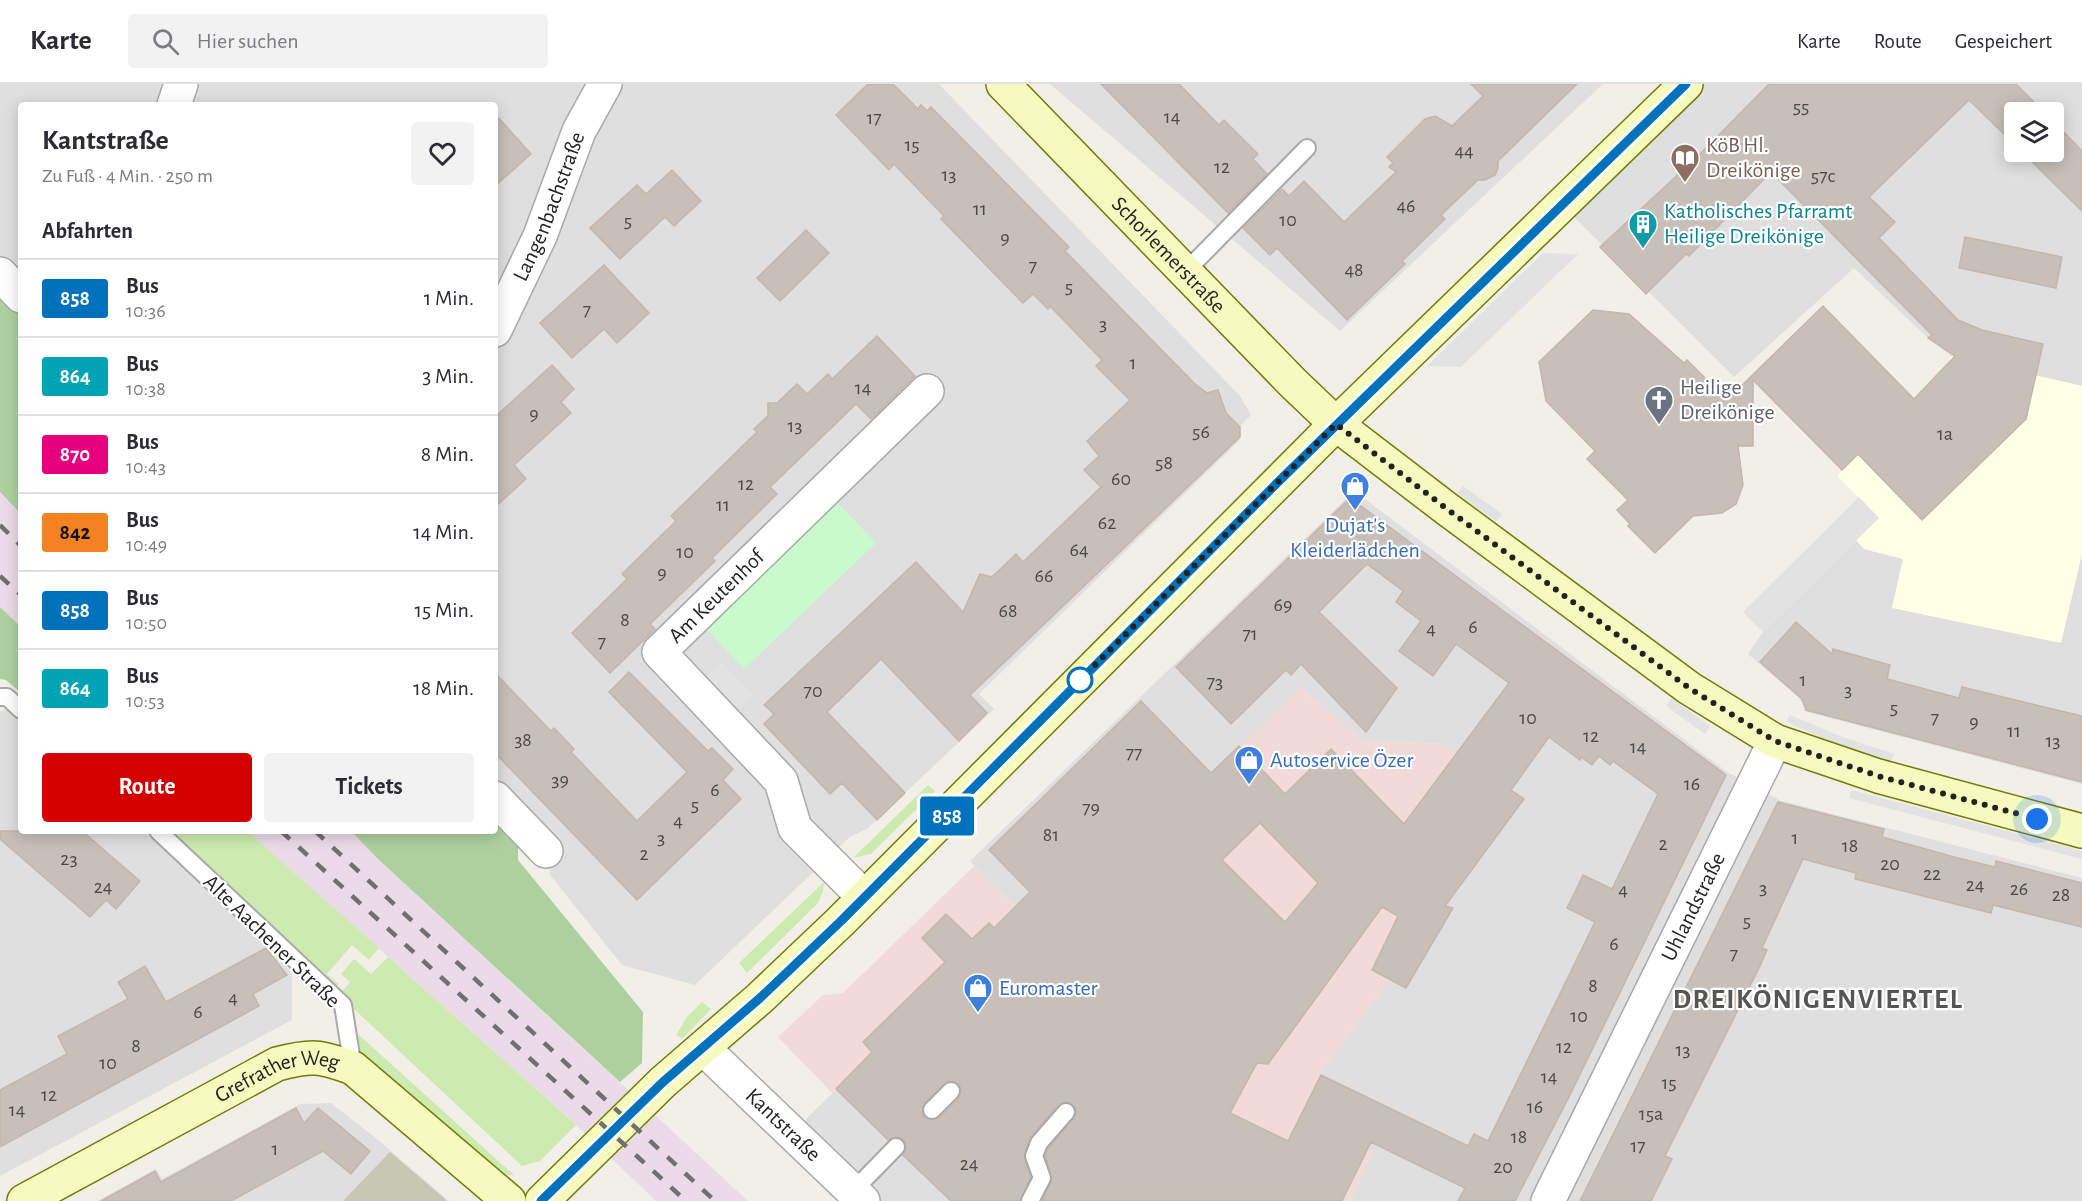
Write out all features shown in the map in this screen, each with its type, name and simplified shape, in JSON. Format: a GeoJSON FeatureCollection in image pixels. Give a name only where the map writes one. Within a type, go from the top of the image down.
{"type":"FeatureCollection","features":[{"type":"Feature","properties":{"kind":"main road","name":"Schorlemerstraße"},"geometry":{"type":"LineString","coordinates":[[1003,84],[1293,383],[1336,424],[1689,688],[1775,741],[1878,776],[2082,831]]}},
{"type":"Feature","properties":{"kind":"main road"},"geometry":{"type":"LineString","coordinates":[[542,1201],[663,1082],[760,998],[864,897],[1336,424],[1686,84]]}},
{"type":"Feature","properties":{"kind":"main road","name":"Grefrather Weg"},"geometry":{"type":"LineString","coordinates":[[24,1201],[277,1064],[300,1058],[325,1058],[353,1068],[509,1201]]}},
{"type":"Feature","properties":{"kind":"street"},"geometry":{"type":"LineString","coordinates":[[175,102],[181,84]]}},
{"type":"Feature","properties":{"kind":"street","name":"Langenbachstraße"},"geometry":{"type":"LineString","coordinates":[[498,324],[540,236],[579,131],[605,84]]}},
{"type":"Feature","properties":{"kind":"street"},"geometry":{"type":"LineString","coordinates":[[0,274],[18,293]]}},
{"type":"Feature","properties":{"kind":"street","name":"Am Keutenhof"},"geometry":{"type":"LineString","coordinates":[[864,897],[795,828],[781,781],[659,652],[927,391]]}},
{"type":"Feature","properties":{"kind":"street","name":"Uhlandstraße"},"geometry":{"type":"LineString","coordinates":[[1548,1201],[1775,741]]}},
{"type":"Feature","properties":{"kind":"street"},"geometry":{"type":"LineString","coordinates":[[498,801],[546,851]]}},
{"type":"Feature","properties":{"kind":"street","name":"Kantstraße"},"geometry":{"type":"LineString","coordinates":[[703,1048],[858,1196]]}},
{"type":"Feature","properties":{"kind":"lane"},"geometry":{"type":"LineString","coordinates":[[1186,271],[1307,148]]}},
{"type":"Feature","properties":{"kind":"lane"},"geometry":{"type":"LineString","coordinates":[[0,697],[7,697],[18,707]]}},
{"type":"Feature","properties":{"kind":"lane","name":"Alte Aachener Straße"},"geometry":{"type":"LineString","coordinates":[[161,834],[343,1005],[353,1068]]}},
{"type":"Feature","properties":{"kind":"lane"},"geometry":{"type":"LineString","coordinates":[[932,1110],[951,1091]]}},
{"type":"Feature","properties":{"kind":"lane"},"geometry":{"type":"LineString","coordinates":[[1030,1201],[1042,1178],[1034,1156],[1039,1143],[1066,1112]]}},
{"type":"Feature","properties":{"kind":"lane"},"geometry":{"type":"LineString","coordinates":[[858,1196],[896,1147]]}},
{"type":"Feature","properties":{"kind":"shaded area"},"geometry":{"type":"Polygon","coordinates":[[[0,84],[939,84],[1240,396],[1251,415],[1241,425],[1240,440],[979,694],[994,709],[867,829],[850,837],[695,985],[622,965],[550,875],[553,841],[498,784],[498,102],[18,102],[18,284],[0,265],[0,84]]]}},
{"type":"Feature","properties":{"kind":"shaded area"},"geometry":{"type":"Polygon","coordinates":[[[1050,84],[1603,84],[1340,331],[1050,84]]]}},
{"type":"Feature","properties":{"kind":"shaded area"},"geometry":{"type":"Polygon","coordinates":[[[1688,84],[2082,84],[2082,386],[1951,356],[1928,338],[1854,268],[1734,377],[1563,206],[1688,84]]]}},
{"type":"Feature","properties":{"kind":"shaded area"},"geometry":{"type":"Polygon","coordinates":[[[1543,253],[1578,254],[1461,367],[1427,366],[1543,253]]]}},
{"type":"Feature","properties":{"kind":"shaded area"},"geometry":{"type":"Polygon","coordinates":[[[1951,356],[2082,386],[2082,554],[2061,643],[1892,608],[1903,559],[1864,549],[1856,540],[1879,518],[1837,476],[1914,399],[1949,362],[1951,356]]]}},
{"type":"Feature","properties":{"kind":"shaded area"},"geometry":{"type":"Polygon","coordinates":[[[1463,486],[1502,514],[1496,521],[1457,493],[1463,486]]]}},
{"type":"Feature","properties":{"kind":"shaded area"},"geometry":{"type":"Polygon","coordinates":[[[0,492],[18,511],[18,624],[0,607],[0,492]]]}},
{"type":"Feature","properties":{"kind":"shaded area"},"geometry":{"type":"Polygon","coordinates":[[[1357,493],[1727,772],[1779,800],[2082,878],[2082,1201],[1351,1201],[1373,1151],[1301,1115],[1321,1072],[1390,979],[1443,744],[1362,740],[1301,687],[1062,952],[974,866],[970,861],[1350,495],[1357,493]]]}},
{"type":"Feature","properties":{"kind":"shaded area"},"geometry":{"type":"Polygon","coordinates":[[[1859,497],[1879,518],[1763,632],[1743,612],[1859,497]]]}},
{"type":"Feature","properties":{"kind":"shaded area"},"geometry":{"type":"Polygon","coordinates":[[[1856,540],[1864,549],[1903,559],[1892,608],[2082,554],[2082,784],[1807,712],[1799,698],[1748,654],[1763,632],[1856,540]]]}},
{"type":"Feature","properties":{"kind":"shaded area"},"geometry":{"type":"Polygon","coordinates":[[[722,662],[754,695],[734,715],[701,682],[722,662]]]}},
{"type":"Feature","properties":{"kind":"shaded area"},"geometry":{"type":"Polygon","coordinates":[[[1301,687],[1362,740],[1443,744],[1524,799],[1321,1072],[1301,1115],[1374,1151],[1351,1201],[1041,1201],[878,1048],[832,1093],[778,1037],[823,995],[843,993],[974,866],[1062,952],[1153,832],[1301,687]]]}},
{"type":"Feature","properties":{"kind":"shaded area"},"geometry":{"type":"Polygon","coordinates":[[[1671,698],[1710,726],[1705,734],[1666,706],[1671,698]]]}},
{"type":"Feature","properties":{"kind":"shaded area"},"geometry":{"type":"Polygon","coordinates":[[[9,709],[18,717],[18,834],[146,834],[269,945],[292,974],[292,1020],[0,1176],[0,711],[9,709]]]}},
{"type":"Feature","properties":{"kind":"shaded area"},"geometry":{"type":"Polygon","coordinates":[[[1790,715],[1845,738],[1894,754],[1891,761],[1841,746],[1786,722],[1790,715]]]}},
{"type":"Feature","properties":{"kind":"shaded area"},"geometry":{"type":"Polygon","coordinates":[[[1851,790],[2082,851],[2082,859],[1849,798],[1851,790]]]}},
{"type":"Feature","properties":{"kind":"shaded area"},"geometry":{"type":"Polygon","coordinates":[[[250,834],[354,834],[378,859],[748,1201],[656,1201],[576,1125],[250,834]]]}},
{"type":"Feature","properties":{"kind":"shaded area"},"geometry":{"type":"Polygon","coordinates":[[[878,1048],[1041,1201],[870,1201],[795,1130],[878,1048]]]}},
{"type":"Feature","properties":{"kind":"shaded area"},"geometry":{"type":"Polygon","coordinates":[[[331,1103],[449,1201],[97,1201],[156,1169],[162,1179],[300,1104],[331,1103]]]}},
{"type":"Feature","properties":{"kind":"shaded area"},"geometry":{"type":"Polygon","coordinates":[[[390,1152],[444,1198],[446,1201],[343,1201],[390,1152]]]}},
{"type":"Feature","properties":{"kind":"green space"},"geometry":{"type":"Polygon","coordinates":[[[0,286],[18,305],[18,511],[0,492],[0,286]]]}},
{"type":"Feature","properties":{"kind":"green space"},"geometry":{"type":"Polygon","coordinates":[[[836,501],[876,543],[744,669],[704,626],[836,501]]]}},
{"type":"Feature","properties":{"kind":"green space"},"geometry":{"type":"Polygon","coordinates":[[[0,607],[18,624],[18,690],[6,680],[0,679],[0,607]]]}},
{"type":"Feature","properties":{"kind":"green space"},"geometry":{"type":"Polygon","coordinates":[[[928,785],[935,791],[871,854],[853,858],[928,785]]]}},
{"type":"Feature","properties":{"kind":"green space"},"geometry":{"type":"Polygon","coordinates":[[[498,814],[518,835],[518,860],[643,1012],[642,1063],[620,1082],[378,859],[354,834],[498,834],[498,814]]]}},
{"type":"Feature","properties":{"kind":"green space"},"geometry":{"type":"Polygon","coordinates":[[[175,834],[250,834],[379,948],[369,960],[352,945],[327,974],[339,984],[334,990],[175,834]]]}},
{"type":"Feature","properties":{"kind":"green space"},"geometry":{"type":"Polygon","coordinates":[[[824,882],[818,903],[747,973],[739,963],[824,882]]]}},
{"type":"Feature","properties":{"kind":"green space"},"geometry":{"type":"Polygon","coordinates":[[[388,957],[576,1125],[540,1161],[522,1166],[339,995],[350,982],[341,974],[354,959],[371,974],[388,957]]]}},
{"type":"Feature","properties":{"kind":"green space"},"geometry":{"type":"Polygon","coordinates":[[[702,1002],[711,1009],[683,1038],[676,1036],[686,1018],[702,1002]]]}},
{"type":"Feature","properties":{"kind":"green space"},"geometry":{"type":"Polygon","coordinates":[[[358,1034],[514,1175],[504,1175],[493,1170],[359,1049],[358,1034]]]}},
{"type":"Feature","properties":{"kind":"building"},"geometry":{"type":"Polygon","coordinates":[[[868,84],[893,84],[918,109],[921,105],[927,111],[931,107],[1069,247],[1065,251],[1194,383],[1207,393],[1218,390],[1226,413],[1240,427],[1240,437],[970,695],[987,713],[959,741],[881,659],[827,712],[905,793],[877,820],[842,783],[830,794],[764,724],[774,714],[764,705],[916,562],[963,612],[980,574],[992,577],[1016,554],[1023,562],[1101,487],[1084,470],[1099,456],[1087,441],[1130,400],[1096,366],[1102,360],[1050,306],[1048,309],[1033,294],[1023,303],[941,219],[944,216],[894,164],[889,170],[836,115],[868,84]]]}},
{"type":"Feature","properties":{"kind":"building"},"geometry":{"type":"Polygon","coordinates":[[[1101,84],[1179,84],[1219,125],[1224,120],[1258,154],[1253,159],[1267,174],[1228,213],[1101,84]]]}},
{"type":"Feature","properties":{"kind":"building"},"geometry":{"type":"Polygon","coordinates":[[[1471,84],[1577,84],[1498,161],[1495,175],[1485,180],[1478,180],[1441,215],[1445,219],[1402,261],[1405,264],[1347,320],[1277,248],[1270,255],[1243,228],[1282,189],[1289,196],[1304,181],[1344,222],[1396,172],[1389,167],[1393,163],[1387,157],[1425,119],[1435,116],[1452,126],[1483,96],[1471,84]]]}},
{"type":"Feature","properties":{"kind":"building"},"geometry":{"type":"Polygon","coordinates":[[[1769,84],[2016,84],[2034,102],[2004,102],[2004,134],[1969,100],[1869,197],[1895,222],[1879,238],[1958,320],[1982,330],[2043,344],[2026,419],[1922,520],[1858,454],[1842,470],[1753,380],[1753,446],[1738,446],[1743,485],[1736,504],[1722,513],[1693,516],[1655,553],[1628,526],[1630,524],[1617,510],[1628,500],[1587,459],[1595,451],[1546,401],[1539,362],[1593,310],[1629,314],[1684,363],[1687,360],[1727,400],[1823,306],[1914,399],[1955,356],[1928,338],[1932,335],[1771,172],[1689,256],[1686,254],[1646,294],[1600,247],[1700,154],[1769,84]]]}},
{"type":"Feature","properties":{"kind":"building"},"geometry":{"type":"Polygon","coordinates":[[[498,117],[531,154],[498,183],[498,117]]]}},
{"type":"Feature","properties":{"kind":"building"},"geometry":{"type":"Polygon","coordinates":[[[2064,132],[2082,151],[2082,211],[2032,162],[2064,162],[2064,132]]]}},
{"type":"Feature","properties":{"kind":"building"},"geometry":{"type":"Polygon","coordinates":[[[672,170],[701,201],[674,226],[665,217],[620,259],[590,228],[637,185],[646,194],[672,170]]]}},
{"type":"Feature","properties":{"kind":"building"},"geometry":{"type":"Polygon","coordinates":[[[806,230],[829,253],[780,301],[757,278],[806,230]]]}},
{"type":"Feature","properties":{"kind":"building"},"geometry":{"type":"Polygon","coordinates":[[[1965,237],[2062,257],[2056,288],[1959,268],[1965,237]]]}},
{"type":"Feature","properties":{"kind":"building"},"geometry":{"type":"Polygon","coordinates":[[[604,265],[649,313],[617,343],[604,329],[572,358],[540,323],[604,265]]]}},
{"type":"Feature","properties":{"kind":"building"},"geometry":{"type":"Polygon","coordinates":[[[877,336],[915,376],[871,419],[856,404],[770,487],[777,494],[712,558],[715,561],[650,624],[655,629],[610,673],[572,633],[627,579],[622,574],[676,521],[671,516],[757,432],[754,429],[768,416],[768,403],[777,403],[797,384],[807,394],[828,374],[832,379],[877,336]]]}},
{"type":"Feature","properties":{"kind":"building"},"geometry":{"type":"Polygon","coordinates":[[[552,365],[574,389],[561,402],[571,413],[514,465],[526,479],[498,504],[498,414],[552,365]]]}},
{"type":"Feature","properties":{"kind":"building"},"geometry":{"type":"Polygon","coordinates":[[[1350,498],[1726,775],[1568,1099],[1515,1201],[1458,1201],[1465,1188],[1371,1142],[1342,1201],[1042,1201],[1052,1179],[1045,1156],[1048,1149],[1076,1115],[1076,1108],[1067,1102],[1058,1105],[1029,1139],[1024,1159],[1031,1177],[1020,1201],[951,1201],[903,1155],[906,1149],[904,1140],[898,1137],[888,1140],[836,1089],[872,1052],[863,1042],[945,962],[922,938],[946,914],[972,939],[989,923],[994,928],[1030,892],[989,850],[1141,701],[1211,773],[1239,746],[1285,794],[1331,749],[1404,824],[1509,683],[1456,644],[1433,676],[1399,651],[1421,621],[1396,602],[1403,591],[1367,564],[1319,612],[1397,688],[1366,732],[1301,664],[1291,675],[1286,670],[1231,724],[1176,667],[1350,498]],[[1549,737],[1511,790],[1524,799],[1445,906],[1453,908],[1406,988],[1372,970],[1398,916],[1382,907],[1268,1064],[1257,1063],[1230,1113],[1288,1141],[1321,1075],[1468,1146],[1474,1134],[1488,1141],[1595,922],[1567,908],[1583,875],[1612,889],[1658,794],[1613,761],[1610,765],[1599,756],[1592,765],[1581,757],[1580,760],[1549,737]],[[1260,823],[1222,860],[1285,922],[1318,883],[1260,823]],[[949,1081],[924,1103],[922,1112],[925,1118],[934,1120],[939,1118],[959,1098],[961,1089],[959,1084],[949,1081]]]}},
{"type":"Feature","properties":{"kind":"building"},"geometry":{"type":"Polygon","coordinates":[[[1796,622],[1832,654],[1833,649],[1890,665],[1887,679],[1959,698],[1962,687],[2082,716],[2082,782],[1806,710],[1802,699],[1760,662],[1796,622]]]}},
{"type":"Feature","properties":{"kind":"building"},"geometry":{"type":"Polygon","coordinates":[[[629,672],[708,751],[712,748],[733,769],[723,780],[741,799],[637,900],[498,756],[498,676],[551,731],[554,728],[574,749],[571,752],[637,821],[687,772],[609,692],[629,672]]]}},
{"type":"Feature","properties":{"kind":"building"},"geometry":{"type":"Polygon","coordinates":[[[1778,802],[1884,829],[1882,837],[1958,858],[1995,867],[1996,861],[2082,883],[2082,927],[1993,905],[1991,913],[1855,879],[1856,873],[1803,859],[1762,948],[1767,950],[1761,964],[1665,1156],[1672,1159],[1651,1201],[1580,1201],[1778,802]]]}},
{"type":"Feature","properties":{"kind":"building"},"geometry":{"type":"Polygon","coordinates":[[[0,831],[18,831],[18,834],[85,834],[140,881],[116,909],[106,900],[90,917],[0,839],[0,831]]]}},
{"type":"Feature","properties":{"kind":"building"},"geometry":{"type":"Polygon","coordinates":[[[266,948],[287,975],[253,994],[259,1006],[0,1147],[0,1090],[67,1054],[58,1036],[128,999],[118,982],[145,966],[166,1002],[266,948]]]}},
{"type":"Feature","properties":{"kind":"building"},"geometry":{"type":"Polygon","coordinates":[[[296,1108],[304,1123],[318,1108],[370,1151],[351,1174],[323,1151],[231,1201],[101,1201],[155,1171],[161,1182],[296,1108]]]}},
{"type":"Feature","properties":{"kind":"railway"},"geometry":{"type":"LineString","coordinates":[[0,525],[18,543]]}},
{"type":"Feature","properties":{"kind":"railway"},"geometry":{"type":"LineString","coordinates":[[0,576],[18,592]]}},
{"type":"Feature","properties":{"kind":"railway"},"geometry":{"type":"LineString","coordinates":[[284,834],[686,1201]]}},
{"type":"Feature","properties":{"kind":"railway"},"geometry":{"type":"LineString","coordinates":[[318,834],[715,1201]]}},
{"type":"Feature","properties":{"kind":"bus line","name":"858"},"geometry":{"type":"LineString","coordinates":[[541,1201],[663,1082],[760,998],[841,921],[1336,424],[1686,84]]}},
{"type":"Feature","properties":{"kind":"place","name":"KöB Hl. Dreikönige"},"geometry":{"type":"Point","coordinates":[1685,184]}},
{"type":"Feature","properties":{"kind":"place","name":"Katholisches Pfarramt Heilige Dreikönige"},"geometry":{"type":"Point","coordinates":[1643,250]}},
{"type":"Feature","properties":{"kind":"place","name":"Heilige Dreikönige"},"geometry":{"type":"Point","coordinates":[1659,426]}},
{"type":"Feature","properties":{"kind":"place","name":"Dujat's Kleiderlädchen"},"geometry":{"type":"Point","coordinates":[1355,512]}},
{"type":"Feature","properties":{"kind":"place","name":"Autoservice Özer"},"geometry":{"type":"Point","coordinates":[1249,786]}},
{"type":"Feature","properties":{"kind":"place","name":"Euromaster"},"geometry":{"type":"Point","coordinates":[978,1014]}},
{"type":"Feature","properties":{"kind":"district","name":"DREIKÖNIGENVIERTEL"},"geometry":{"type":"Point","coordinates":[1818,1000]}},
{"type":"Feature","properties":{"kind":"route"},"geometry":{"type":"LineString","coordinates":[[1080,680],[1336,424],[1689,688],[1775,741],[1878,776],[2037,819]]}}]}
